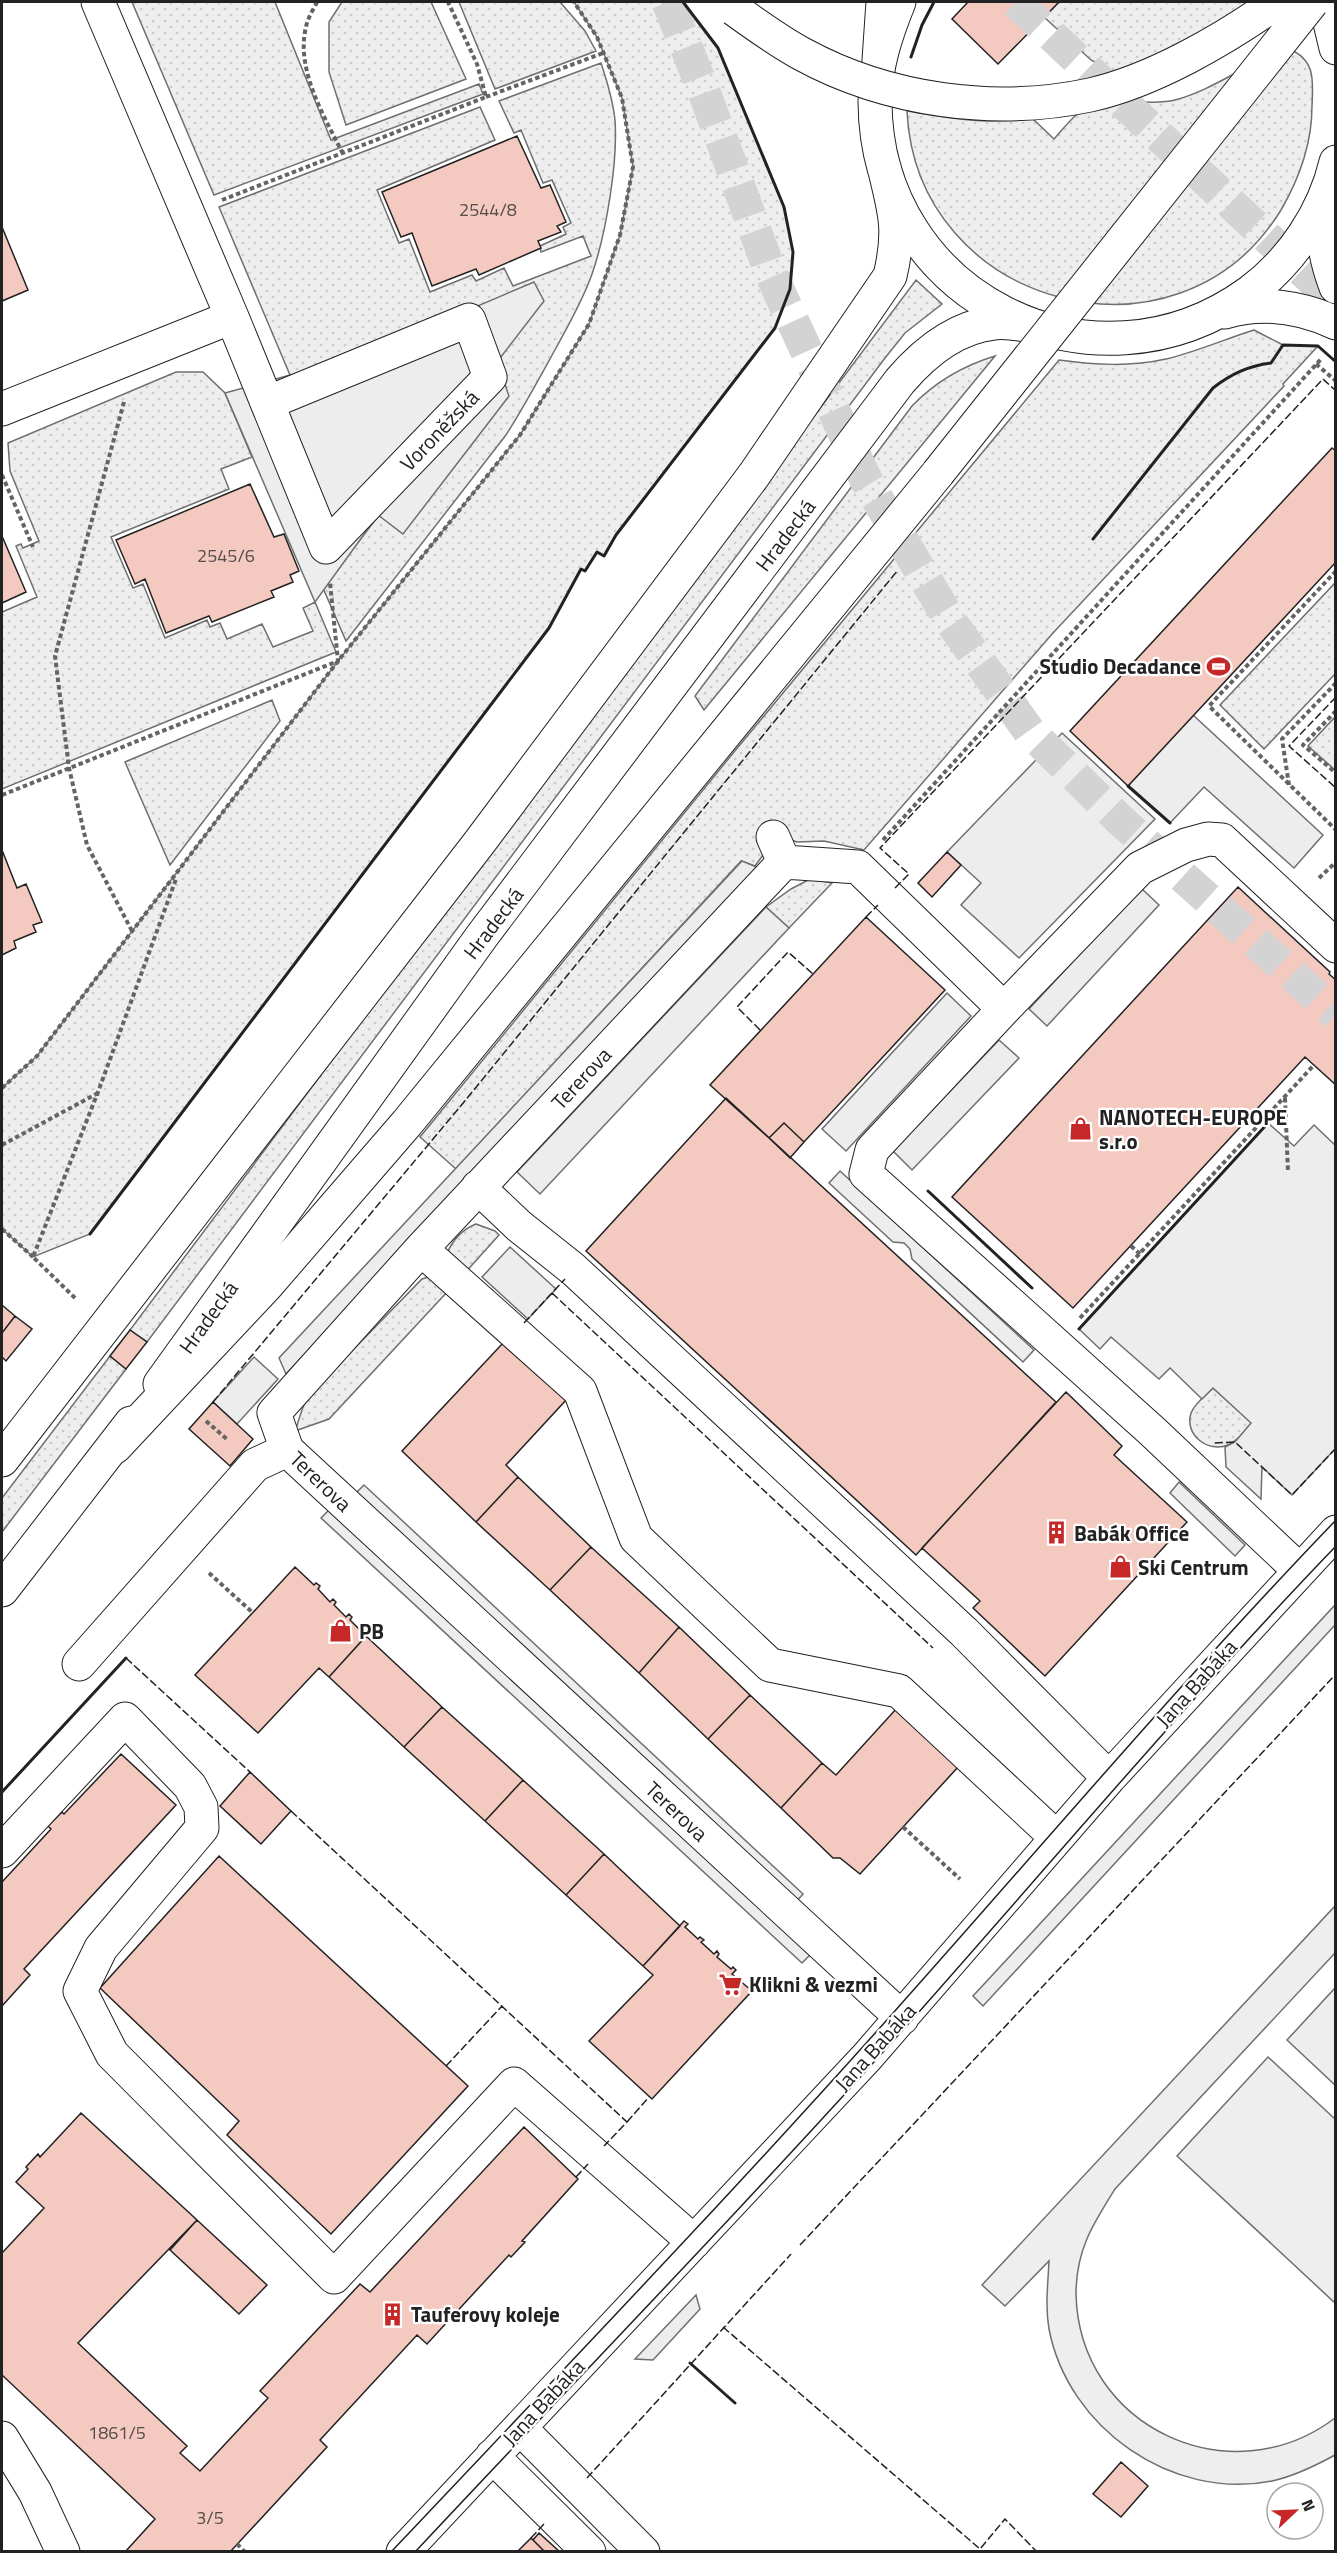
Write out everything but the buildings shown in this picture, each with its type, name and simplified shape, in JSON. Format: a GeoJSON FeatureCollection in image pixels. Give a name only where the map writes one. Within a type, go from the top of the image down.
{"type":"FeatureCollection","features":[{"type":"Feature","properties":{"kind":"main road"},"geometry":{"type":"LineString","coordinates":[[98,2],[232,317],[326,547]]}},
{"type":"Feature","properties":{"kind":"main road"},"geometry":{"type":"LineString","coordinates":[[2,1460],[479,843],[754,475],[890,276],[898,238],[896,216],[877,137],[875,101],[883,2]]}},
{"type":"Feature","properties":{"kind":"main road"},"geometry":{"type":"LineString","coordinates":[[879,60],[899,2]]}},
{"type":"Feature","properties":{"kind":"main road"},"geometry":{"type":"LineString","coordinates":[[730,5],[804,55],[851,76],[921,96],[964,102],[1007,104],[1092,95],[1144,76],[1216,43],[1277,2]]}},
{"type":"Feature","properties":{"kind":"main road"},"geometry":{"type":"LineString","coordinates":[[114,1447],[267,1285],[407,1123],[938,473],[1312,2]]}},
{"type":"Feature","properties":{"kind":"main road"},"geometry":{"type":"LineString","coordinates":[[1318,2],[1334,40]]}},
{"type":"Feature","properties":{"kind":"main road"},"geometry":{"type":"LineString","coordinates":[[1325,2],[1334,40]]}},
{"type":"Feature","properties":{"kind":"main road"},"geometry":{"type":"LineString","coordinates":[[884,166],[895,198],[910,229],[940,267],[977,298],[999,312],[1032,326],[1059,334],[1094,339],[1130,338],[1184,328],[1209,317],[1241,308],[1263,306],[1313,313],[1335,323]]}},
{"type":"Feature","properties":{"kind":"main road"},"geometry":{"type":"LineString","coordinates":[[1209,317],[1261,284],[1283,262],[1299,242],[1316,214],[1334,169]]}},
{"type":"Feature","properties":{"kind":"main road"},"geometry":{"type":"LineString","coordinates":[[1334,169],[1323,215],[1324,243],[1335,287]]}},
{"type":"Feature","properties":{"kind":"main road"},"geometry":{"type":"LineString","coordinates":[[2,409],[232,317]]}},
{"type":"Feature","properties":{"kind":"main road","name":"Voroněžská"},"geometry":{"type":"LineString","coordinates":[[267,403],[469,320],[490,377],[326,547]]}},
{"type":"Feature","properties":{"kind":"main road","name":"Hradecká"},"geometry":{"type":"LineString","coordinates":[[2,1590],[114,1447],[482,936],[900,381],[916,362],[933,348],[966,330],[993,323],[1032,326]]}},
{"type":"Feature","properties":{"kind":"main road"},"geometry":{"type":"LineString","coordinates":[[1299,1570],[1161,1439],[866,1174],[872,1150],[1140,868],[1186,845],[1208,839],[1222,840],[1335,946]]}},
{"type":"Feature","properties":{"kind":"main road","name":"Tererova"},"geometry":{"type":"LineString","coordinates":[[858,867],[778,849],[274,1413],[287,1450],[902,2018]]}},
{"type":"Feature","properties":{"kind":"main road"},"geometry":{"type":"LineString","coordinates":[[858,867],[1004,1009]]}},
{"type":"Feature","properties":{"kind":"main road"},"geometry":{"type":"LineString","coordinates":[[478,1187],[519,1226],[582,1277],[964,1632],[1109,1778]]}},
{"type":"Feature","properties":{"kind":"main road"},"geometry":{"type":"LineString","coordinates":[[421,1249],[580,1391],[636,1539],[770,1665],[899,1691],[1057,1838]]}},
{"type":"Feature","properties":{"kind":"main road"},"geometry":{"type":"LineString","coordinates":[[79,1664],[255,1465],[287,1450]]}},
{"type":"Feature","properties":{"kind":"main road","name":"Jana Babáka"},"geometry":{"type":"LineString","coordinates":[[403,2552],[902,2018],[1109,1778],[1335,1532]]}},
{"type":"Feature","properties":{"kind":"main road"},"geometry":{"type":"LineString","coordinates":[[2,1851],[125,1719],[190,1786],[201,1807],[202,1828],[101,1948],[80,1991],[112,2054],[334,2277],[514,2084],[694,2242]]}},
{"type":"Feature","properties":{"kind":"main road"},"geometry":{"type":"LineString","coordinates":[[520,2428],[643,2552]]}},
{"type":"Feature","properties":{"kind":"main road"},"geometry":{"type":"LineString","coordinates":[[2,2438],[35,2492],[63,2552]]}},
{"type":"Feature","properties":{"kind":"main road"},"geometry":{"type":"LineString","coordinates":[[492,2456],[589,2552]]}},
{"type":"Feature","properties":{"kind":"path"},"geometry":{"type":"LineString","coordinates":[[317,2],[307,24],[304,60],[317,100],[342,152]]}},
{"type":"Feature","properties":{"kind":"path"},"geometry":{"type":"LineString","coordinates":[[448,2],[477,64],[486,97]]}},
{"type":"Feature","properties":{"kind":"path"},"geometry":{"type":"LineString","coordinates":[[188,214],[342,152],[603,53]]}},
{"type":"Feature","properties":{"kind":"path"},"geometry":{"type":"LineString","coordinates":[[132,931],[87,845],[69,768],[56,656],[136,355]]}},
{"type":"Feature","properties":{"kind":"path"},"geometry":{"type":"LineString","coordinates":[[858,867],[1316,364],[1335,381]]}},
{"type":"Feature","properties":{"kind":"path"},"geometry":{"type":"LineString","coordinates":[[2,476],[33,547]]}},
{"type":"Feature","properties":{"kind":"path"},"geometry":{"type":"LineString","coordinates":[[2,795],[338,662],[326,547]]}},
{"type":"Feature","properties":{"kind":"path"},"geometry":{"type":"LineString","coordinates":[[1335,571],[1209,706],[1335,830]]}},
{"type":"Feature","properties":{"kind":"path"},"geometry":{"type":"LineString","coordinates":[[1289,785],[1282,739],[1335,683]]}},
{"type":"Feature","properties":{"kind":"path"},"geometry":{"type":"LineString","coordinates":[[1335,711],[1303,745],[1335,773]]}},
{"type":"Feature","properties":{"kind":"path"},"geometry":{"type":"LineString","coordinates":[[2,1088],[37,1056],[132,931],[178,875],[98,1092],[33,1257]]}},
{"type":"Feature","properties":{"kind":"path"},"geometry":{"type":"LineString","coordinates":[[1075,1323],[1314,1065]]}},
{"type":"Feature","properties":{"kind":"path"},"geometry":{"type":"LineString","coordinates":[[2,1145],[98,1092]]}},
{"type":"Feature","properties":{"kind":"path"},"geometry":{"type":"LineString","coordinates":[[1285,1097],[1288,1172]]}},
{"type":"Feature","properties":{"kind":"path"},"geometry":{"type":"LineString","coordinates":[[2,1229],[75,1298]]}},
{"type":"Feature","properties":{"kind":"path"},"geometry":{"type":"LineString","coordinates":[[1131,1246],[1140,1254]]}},
{"type":"Feature","properties":{"kind":"path"},"geometry":{"type":"LineString","coordinates":[[206,1421],[233,1444]]}},
{"type":"Feature","properties":{"kind":"path"},"geometry":{"type":"LineString","coordinates":[[182,1548],[253,1613]]}},
{"type":"Feature","properties":{"kind":"path"},"geometry":{"type":"LineString","coordinates":[[903,1827],[960,1879]]}},
{"type":"Feature","properties":{"kind":"path"},"geometry":{"type":"LineString","coordinates":[[237,2544],[245,2552]]}},
{"type":"Feature","properties":{"kind":"shaded area"},"geometry":{"type":"Polygon","coordinates":[[[132,2],[275,2],[331,140],[479,84],[483,94],[214,195],[132,2]]]}},
{"type":"Feature","properties":{"kind":"shaded area"},"geometry":{"type":"Polygon","coordinates":[[[342,2],[431,2],[466,79],[346,125],[329,72],[329,22],[342,2]]]}},
{"type":"Feature","properties":{"kind":"shaded area"},"geometry":{"type":"Polygon","coordinates":[[[459,2],[560,2],[585,31],[596,51],[495,89],[459,2]]]}},
{"type":"Feature","properties":{"kind":"shaded area"},"geometry":{"type":"Polygon","coordinates":[[[574,2],[683,2],[718,48],[784,207],[793,252],[790,289],[775,328],[616,535],[604,556],[597,552],[585,571],[581,569],[549,628],[90,1234],[33,1257],[2,1229],[2,1088],[37,1056],[338,661],[520,435],[589,324],[620,235],[633,167],[622,98],[597,37],[574,2]]]}},
{"type":"Feature","properties":{"kind":"shaded area"},"geometry":{"type":"Polygon","coordinates":[[[1059,2],[1287,2],[1116,74],[1091,60],[1044,17],[1059,2]]]}},
{"type":"Feature","properties":{"kind":"shaded area"},"geometry":{"type":"Polygon","coordinates":[[[1289,49],[1304,59],[1308,65],[1313,88],[1310,134],[1293,186],[1281,210],[1236,262],[1180,293],[1120,304],[1059,297],[1002,273],[955,233],[921,178],[907,111],[985,121],[1031,117],[1054,139],[1086,107],[1112,101],[1165,102],[1175,100],[1204,89],[1260,60],[1289,49]]]}},
{"type":"Feature","properties":{"kind":"shaded area"},"geometry":{"type":"Polygon","coordinates":[[[601,63],[614,113],[615,156],[602,239],[584,293],[571,321],[506,435],[346,641],[323,588],[379,515],[403,534],[320,373],[290,375],[219,207],[480,107],[495,140],[377,190],[399,243],[409,239],[430,292],[472,275],[476,281],[504,268],[513,286],[591,256],[583,236],[541,252],[540,246],[566,234],[563,227],[571,223],[552,180],[543,183],[521,130],[514,133],[499,101],[601,63]]]}},
{"type":"Feature","properties":{"kind":"shaded area"},"geometry":{"type":"Polygon","coordinates":[[[916,280],[942,304],[905,333],[885,358],[147,1342],[130,1330],[916,280]]]}},
{"type":"Feature","properties":{"kind":"shaded area"},"geometry":{"type":"Polygon","coordinates":[[[534,282],[544,301],[497,362],[509,396],[403,534],[378,515],[315,602],[225,393],[290,375],[320,373],[534,282]]]}},
{"type":"Feature","properties":{"kind":"shaded area"},"geometry":{"type":"Polygon","coordinates":[[[1254,330],[1283,345],[1318,346],[1283,384],[1284,386],[1053,633],[864,850],[824,841],[797,842],[789,839],[762,847],[763,855],[755,866],[741,861],[456,1169],[420,1137],[734,752],[1059,360],[1112,364],[1153,362],[1188,353],[1254,330]]]}},
{"type":"Feature","properties":{"kind":"shaded area"},"geometry":{"type":"Polygon","coordinates":[[[995,356],[704,710],[695,696],[912,406],[950,375],[995,356]]]}},
{"type":"Feature","properties":{"kind":"shaded area"},"geometry":{"type":"Polygon","coordinates":[[[176,372],[203,372],[225,393],[252,457],[221,469],[229,489],[111,537],[133,588],[143,584],[165,638],[207,620],[210,627],[220,623],[227,639],[262,624],[273,647],[313,631],[303,608],[315,602],[336,652],[2,789],[2,612],[37,597],[16,546],[21,544],[23,548],[39,541],[10,471],[8,443],[176,372]]]}},
{"type":"Feature","properties":{"kind":"shaded area"},"geometry":{"type":"Polygon","coordinates":[[[1335,583],[1335,674],[1264,749],[1220,705],[1335,583]]]}},
{"type":"Feature","properties":{"kind":"shaded area"},"geometry":{"type":"Polygon","coordinates":[[[272,700],[280,721],[170,865],[125,762],[272,700]]]}},
{"type":"Feature","properties":{"kind":"shaded area"},"geometry":{"type":"Polygon","coordinates":[[[1193,715],[1323,835],[1294,868],[1204,787],[1170,823],[1128,786],[1193,715]]]}},
{"type":"Feature","properties":{"kind":"shaded area"},"geometry":{"type":"Polygon","coordinates":[[[1335,717],[1335,770],[1308,746],[1335,717]]]}},
{"type":"Feature","properties":{"kind":"shaded area"},"geometry":{"type":"Polygon","coordinates":[[[1062,733],[1155,819],[1019,958],[961,905],[981,883],[947,852],[1062,733]]]}},
{"type":"Feature","properties":{"kind":"shaded area"},"geometry":{"type":"Polygon","coordinates":[[[742,861],[759,868],[286,1374],[279,1358],[742,861]]]}},
{"type":"Feature","properties":{"kind":"shaded area"},"geometry":{"type":"Polygon","coordinates":[[[810,879],[832,883],[789,928],[766,907],[810,879]]]}},
{"type":"Feature","properties":{"kind":"shaded area"},"geometry":{"type":"Polygon","coordinates":[[[1141,888],[1159,905],[1047,1026],[1029,1009],[1141,888]]]}},
{"type":"Feature","properties":{"kind":"shaded area"},"geometry":{"type":"Polygon","coordinates":[[[766,907],[789,928],[540,1194],[517,1172],[766,907]]]}},
{"type":"Feature","properties":{"kind":"shaded area"},"geometry":{"type":"Polygon","coordinates":[[[947,993],[971,1016],[846,1151],[822,1129],[947,993]]]}},
{"type":"Feature","properties":{"kind":"shaded area"},"geometry":{"type":"Polygon","coordinates":[[[999,1040],[1019,1058],[912,1170],[893,1151],[999,1040]]]}},
{"type":"Feature","properties":{"kind":"shaded area"},"geometry":{"type":"Polygon","coordinates":[[[1268,1123],[1294,1146],[1314,1125],[1335,1145],[1336,1448],[1292,1495],[1262,1467],[1261,1499],[1226,1467],[1225,1447],[1235,1442],[1251,1423],[1213,1388],[1202,1399],[1170,1368],[1159,1379],[1111,1337],[1100,1349],[1079,1329],[1268,1123]]]}},
{"type":"Feature","properties":{"kind":"shaded area"},"geometry":{"type":"Polygon","coordinates":[[[840,1171],[1034,1350],[1023,1362],[912,1259],[910,1249],[904,1243],[893,1242],[829,1183],[840,1171]]]}},
{"type":"Feature","properties":{"kind":"shaded area"},"geometry":{"type":"Polygon","coordinates":[[[476,1224],[495,1231],[499,1235],[463,1275],[447,1254],[458,1236],[476,1224]]]}},
{"type":"Feature","properties":{"kind":"shaded area"},"geometry":{"type":"Polygon","coordinates":[[[510,1247],[556,1289],[528,1319],[482,1277],[510,1247]]]}},
{"type":"Feature","properties":{"kind":"shaded area"},"geometry":{"type":"Polygon","coordinates":[[[428,1277],[434,1279],[448,1291],[329,1419],[295,1431],[310,1394],[422,1279],[428,1277]]]}},
{"type":"Feature","properties":{"kind":"shaded area"},"geometry":{"type":"Polygon","coordinates":[[[110,1356],[126,1369],[2,1532],[2,1498],[110,1356]]]}},
{"type":"Feature","properties":{"kind":"shaded area"},"geometry":{"type":"Polygon","coordinates":[[[254,1357],[278,1379],[237,1424],[213,1402],[254,1357]]]}},
{"type":"Feature","properties":{"kind":"shaded area"},"geometry":{"type":"Polygon","coordinates":[[[1213,1388],[1252,1423],[1235,1441],[1220,1447],[1199,1440],[1194,1435],[1190,1421],[1195,1406],[1213,1388]]]}},
{"type":"Feature","properties":{"kind":"shaded area"},"geometry":{"type":"Polygon","coordinates":[[[1179,1482],[1245,1545],[1235,1556],[1170,1493],[1179,1482]]]}},
{"type":"Feature","properties":{"kind":"shaded area"},"geometry":{"type":"Polygon","coordinates":[[[364,1485],[803,1894],[794,1904],[353,1496],[364,1485]]]}},
{"type":"Feature","properties":{"kind":"shaded area"},"geometry":{"type":"Polygon","coordinates":[[[332,1507],[812,1953],[802,1963],[321,1518],[332,1507]]]}},
{"type":"Feature","properties":{"kind":"shaded area"},"geometry":{"type":"Polygon","coordinates":[[[1335,1605],[1335,1625],[983,2006],[973,1996],[1335,1605]]]}},
{"type":"Feature","properties":{"kind":"shaded area"},"geometry":{"type":"Polygon","coordinates":[[[1335,1906],[1335,1953],[1115,2189],[1087,2238],[1079,2264],[1076,2294],[1084,2341],[1103,2381],[1132,2413],[1168,2436],[1208,2449],[1251,2451],[1294,2441],[1335,2418],[1335,2455],[1305,2470],[1272,2481],[1234,2484],[1198,2480],[1163,2468],[1130,2450],[1102,2426],[1078,2397],[1060,2365],[1048,2320],[1049,2261],[1005,2306],[982,2285],[1335,1906]]]}},
{"type":"Feature","properties":{"kind":"shaded area"},"geometry":{"type":"Polygon","coordinates":[[[1335,1988],[1335,2085],[1287,2040],[1335,1988]]]}},
{"type":"Feature","properties":{"kind":"shaded area"},"geometry":{"type":"Polygon","coordinates":[[[1268,2057],[1335,2119],[1335,2303],[1177,2156],[1268,2057]]]}},
{"type":"Feature","properties":{"kind":"shaded area"},"geometry":{"type":"Polygon","coordinates":[[[696,2295],[700,2309],[653,2360],[635,2359],[696,2295]]]}},
{"type":"Feature","properties":{"kind":"tunnel"},"geometry":{"type":"LineString","coordinates":[[668,2],[703,89],[771,274],[866,480],[951,622],[1029,731],[1120,820],[1336,1014]]}},
{"type":"Feature","properties":{"kind":"tunnel"},"geometry":{"type":"LineString","coordinates":[[1016,2],[1336,302]]}},
{"type":"Feature","properties":{"kind":"tram line"},"geometry":{"type":"LineString","coordinates":[[391,2552],[645,2284],[770,2148],[894,2012],[1168,1702],[1336,1520]]}},
{"type":"Feature","properties":{"kind":"tram line"},"geometry":{"type":"LineString","coordinates":[[415,2552],[842,2097],[1170,1726],[1336,1546]]}},
{"type":"Feature","properties":{"kind":"fence"},"geometry":{"type":"LineString","coordinates":[[895,888],[909,874],[880,848],[1323,379],[1336,391]]}},
{"type":"Feature","properties":{"kind":"fence"},"geometry":{"type":"LineString","coordinates":[[213,1402],[464,1102],[898,570]]}},
{"type":"Feature","properties":{"kind":"fence"},"geometry":{"type":"LineString","coordinates":[[1336,697],[1289,746],[1336,788]]}},
{"type":"Feature","properties":{"kind":"fence"},"geometry":{"type":"LineString","coordinates":[[866,917],[878,905]]}},
{"type":"Feature","properties":{"kind":"fence"},"geometry":{"type":"LineString","coordinates":[[760,1030],[737,1007],[788,952],[813,974]]}},
{"type":"Feature","properties":{"kind":"fence"},"geometry":{"type":"LineString","coordinates":[[524,1323],[565,1279]]}},
{"type":"Feature","properties":{"kind":"fence"},"geometry":{"type":"LineString","coordinates":[[552,1293],[933,1648]]}},
{"type":"Feature","properties":{"kind":"fence"},"geometry":{"type":"LineString","coordinates":[[1215,1443],[1235,1442],[1292,1495],[1336,1448]]}},
{"type":"Feature","properties":{"kind":"fence"},"geometry":{"type":"LineString","coordinates":[[126,1658],[250,1772]]}},
{"type":"Feature","properties":{"kind":"fence"},"geometry":{"type":"LineString","coordinates":[[800,2245],[1336,1674]]}},
{"type":"Feature","properties":{"kind":"fence"},"geometry":{"type":"LineString","coordinates":[[291,1811],[627,2122],[604,2146]]}},
{"type":"Feature","properties":{"kind":"fence"},"geometry":{"type":"LineString","coordinates":[[446,2066],[502,2006]]}},
{"type":"Feature","properties":{"kind":"fence"},"geometry":{"type":"LineString","coordinates":[[627,2122],[649,2097]]}},
{"type":"Feature","properties":{"kind":"fence"},"geometry":{"type":"LineString","coordinates":[[576,2177],[588,2164]]}},
{"type":"Feature","properties":{"kind":"fence"},"geometry":{"type":"LineString","coordinates":[[587,2478],[791,2254]]}},
{"type":"Feature","properties":{"kind":"fence"},"geometry":{"type":"LineString","coordinates":[[723,2327],[980,2549],[1005,2519],[1037,2552]]}},
{"type":"Feature","properties":{"kind":"fence"},"geometry":{"type":"LineString","coordinates":[[531,2538],[544,2524]]}},
{"type":"Feature","properties":{"kind":"wall"},"geometry":{"type":"LineString","coordinates":[[90,1234],[549,628],[581,569],[585,571],[597,552],[604,556],[616,535],[775,328],[790,289],[793,252],[784,207],[718,48],[683,2]]}},
{"type":"Feature","properties":{"kind":"wall"},"geometry":{"type":"LineString","coordinates":[[911,57],[922,25],[934,2]]}},
{"type":"Feature","properties":{"kind":"wall"},"geometry":{"type":"LineString","coordinates":[[1093,539],[1213,388],[1233,375],[1271,363],[1283,345],[1318,346],[1336,362]]}},
{"type":"Feature","properties":{"kind":"wall"},"geometry":{"type":"LineString","coordinates":[[1128,786],[1170,823]]}},
{"type":"Feature","properties":{"kind":"wall"},"geometry":{"type":"LineString","coordinates":[[1079,1329],[1268,1123]]}},
{"type":"Feature","properties":{"kind":"wall"},"geometry":{"type":"LineString","coordinates":[[928,1191],[1032,1288]]}},
{"type":"Feature","properties":{"kind":"wall"},"geometry":{"type":"LineString","coordinates":[[2,1792],[126,1658]]}},
{"type":"Feature","properties":{"kind":"wall"},"geometry":{"type":"LineString","coordinates":[[690,2363],[735,2403]]}},
{"type":"Feature","properties":{"kind":"place","name":"Studio Decadance"},"geometry":{"type":"Point","coordinates":[1219,666]}},
{"type":"Feature","properties":{"kind":"place","name":"NANOTECH-EUROPE s.r.o"},"geometry":{"type":"Point","coordinates":[1081,1129]}},
{"type":"Feature","properties":{"kind":"place","name":"Babák Office"},"geometry":{"type":"Point","coordinates":[1056,1533]}},
{"type":"Feature","properties":{"kind":"place","name":"Ski Centrum"},"geometry":{"type":"Point","coordinates":[1120,1567]}},
{"type":"Feature","properties":{"kind":"place","name":"PB"},"geometry":{"type":"Point","coordinates":[341,1631]}},
{"type":"Feature","properties":{"kind":"place","name":"Klikni & vezmi"},"geometry":{"type":"Point","coordinates":[731,1984]}},
{"type":"Feature","properties":{"kind":"place","name":"Tauferovy koleje"},"geometry":{"type":"Point","coordinates":[393,2314]}}]}
